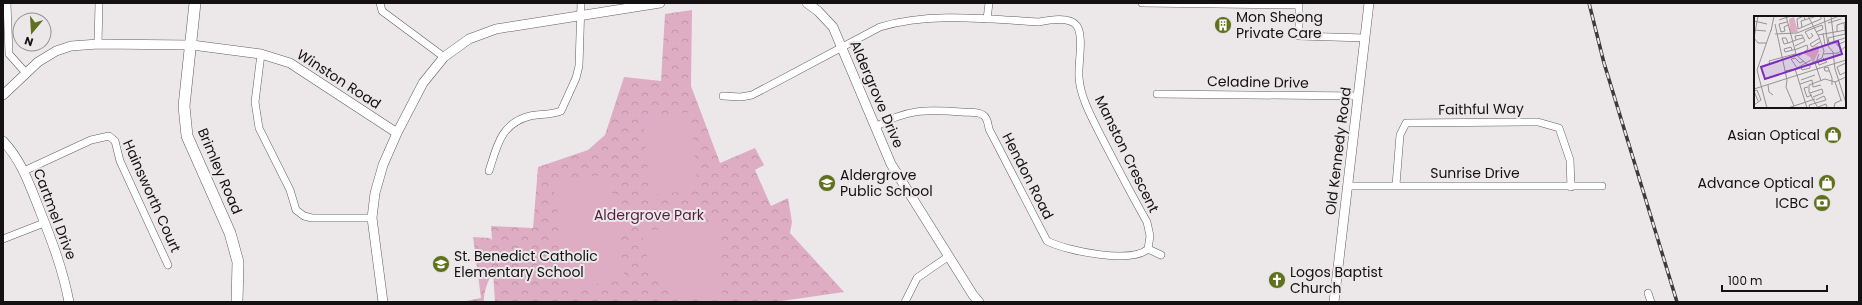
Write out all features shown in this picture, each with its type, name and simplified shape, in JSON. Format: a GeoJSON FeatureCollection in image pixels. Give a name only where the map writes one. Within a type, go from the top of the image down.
{"type":"FeatureCollection","features":[{"type":"Feature","properties":{"kind":"main road","name":"Brimley Road"},"geometry":{"type":"LineString","coordinates":[[195,3],[192,45],[184,106],[187,136],[230,233],[238,262],[239,279],[237,302]]}},
{"type":"Feature","properties":{"kind":"street"},"geometry":{"type":"LineString","coordinates":[[7,3],[9,54],[26,73]]}},
{"type":"Feature","properties":{"kind":"street"},"geometry":{"type":"LineString","coordinates":[[98,3],[98,44]]}},
{"type":"Feature","properties":{"kind":"street"},"geometry":{"type":"LineString","coordinates":[[380,3],[382,11],[444,57]]}},
{"type":"Feature","properties":{"kind":"street"},"geometry":{"type":"LineString","coordinates":[[489,171],[503,134],[514,122],[529,117],[561,111],[567,100],[579,66],[579,15],[581,3]]}},
{"type":"Feature","properties":{"kind":"street"},"geometry":{"type":"LineString","coordinates":[[383,302],[372,218],[375,193],[382,165],[397,133],[423,83],[444,57],[469,40],[490,30],[660,3]]}},
{"type":"Feature","properties":{"kind":"street","name":"Aldergrove Drive"},"geometry":{"type":"LineString","coordinates":[[807,3],[818,11],[833,27],[899,178],[980,302]]}},
{"type":"Feature","properties":{"kind":"street"},"geometry":{"type":"LineString","coordinates":[[987,19],[989,3]]}},
{"type":"Feature","properties":{"kind":"street"},"geometry":{"type":"LineString","coordinates":[[1142,3],[1299,5],[1299,36],[1365,38]]}},
{"type":"Feature","properties":{"kind":"street","name":"Old Kennedy Road"},"geometry":{"type":"LineString","coordinates":[[1334,302],[1369,3]]}},
{"type":"Feature","properties":{"kind":"street","name":"Manston Crescent"},"geometry":{"type":"LineString","coordinates":[[723,96],[737,97],[752,95],[842,48],[880,26],[892,23],[919,19],[987,19],[1039,22],[1059,20],[1076,24],[1080,38],[1079,77],[1086,106],[1147,222],[1150,236],[1148,249]]}},
{"type":"Feature","properties":{"kind":"street","name":"Winston Road"},"geometry":{"type":"LineString","coordinates":[[3,95],[38,62],[56,51],[71,46],[98,44],[192,45],[261,54],[290,62],[397,133]]}},
{"type":"Feature","properties":{"kind":"street"},"geometry":{"type":"LineString","coordinates":[[261,54],[255,91],[255,113],[259,128],[290,190],[296,210],[304,216],[312,218],[372,218]]}},
{"type":"Feature","properties":{"kind":"street","name":"Celadine Drive"},"geometry":{"type":"LineString","coordinates":[[1157,94],[1358,96]]}},
{"type":"Feature","properties":{"kind":"street","name":"Hendon Road"},"geometry":{"type":"LineString","coordinates":[[876,127],[896,117],[916,111],[972,112],[983,115],[986,118],[989,129],[1047,241],[1056,245],[1100,255],[1138,255],[1148,249]]}},
{"type":"Feature","properties":{"kind":"street","name":"Faithful Way"},"geometry":{"type":"LineString","coordinates":[[1396,185],[1400,135],[1406,123],[1538,122],[1558,128],[1570,160],[1571,187]]}},
{"type":"Feature","properties":{"kind":"street","name":"Hainsworth Court"},"geometry":{"type":"LineString","coordinates":[[24,171],[91,140],[109,136],[115,141],[120,161],[168,265]]}},
{"type":"Feature","properties":{"kind":"street","name":"Cartmel Drive"},"geometry":{"type":"LineString","coordinates":[[3,141],[14,154],[24,171],[63,273],[69,302]]}},
{"type":"Feature","properties":{"kind":"street","name":"Sunrise Drive"},"geometry":{"type":"LineString","coordinates":[[1348,186],[1602,186]]}},
{"type":"Feature","properties":{"kind":"street"},"geometry":{"type":"LineString","coordinates":[[3,239],[44,223]]}},
{"type":"Feature","properties":{"kind":"street"},"geometry":{"type":"LineString","coordinates":[[1148,249],[1161,255]]}},
{"type":"Feature","properties":{"kind":"street"},"geometry":{"type":"LineString","coordinates":[[905,302],[917,278],[949,256]]}},
{"type":"Feature","properties":{"kind":"street"},"geometry":{"type":"LineString","coordinates":[[1648,293],[1651,302]]}},
{"type":"Feature","properties":{"kind":"green space","name":"Aldergrove Park"},"geometry":{"type":"Polygon","coordinates":[[[692,10],[691,86],[720,163],[755,148],[764,165],[755,170],[771,206],[788,198],[792,222],[790,233],[844,292],[775,302],[495,302],[493,272],[486,287],[484,302],[461,302],[481,298],[473,237],[490,238],[492,240],[491,226],[533,228],[538,167],[588,150],[605,135],[624,77],[661,81],[665,14],[692,10]]]}},
{"type":"Feature","properties":{"kind":"green space"},"geometry":{"type":"Polygon","coordinates":[[[690,112],[698,190],[650,195],[643,117],[690,112]]]}},
{"type":"Feature","properties":{"kind":"green space"},"geometry":{"type":"Polygon","coordinates":[[[610,174],[625,280],[569,288],[553,182],[610,174]]]}},
{"type":"Feature","properties":{"kind":"green space"},"geometry":{"type":"Polygon","coordinates":[[[714,224],[718,227],[723,300],[690,297],[671,288],[663,282],[656,274],[648,260],[641,231],[714,224]]]}},
{"type":"Feature","properties":{"kind":"railway"},"geometry":{"type":"LineString","coordinates":[[1589,3],[1604,63],[1677,302]]}},
{"type":"Feature","properties":{"kind":"place","name":"Mon Sheong Private Care"},"geometry":{"type":"Point","coordinates":[1223,25]}},
{"type":"Feature","properties":{"kind":"place","name":"Asian Optical"},"geometry":{"type":"Point","coordinates":[1833,135]}},
{"type":"Feature","properties":{"kind":"place","name":"Aldergrove Public School"},"geometry":{"type":"Point","coordinates":[827,183]}},
{"type":"Feature","properties":{"kind":"place","name":"Advance Optical"},"geometry":{"type":"Point","coordinates":[1827,183]}},
{"type":"Feature","properties":{"kind":"place","name":"ICBC"},"geometry":{"type":"Point","coordinates":[1822,203]}},
{"type":"Feature","properties":{"kind":"place","name":"St. Benedict Catholic Elementary School"},"geometry":{"type":"Point","coordinates":[441,264]}},
{"type":"Feature","properties":{"kind":"place","name":"Logos Baptist Church"},"geometry":{"type":"Point","coordinates":[1277,280]}}]}
